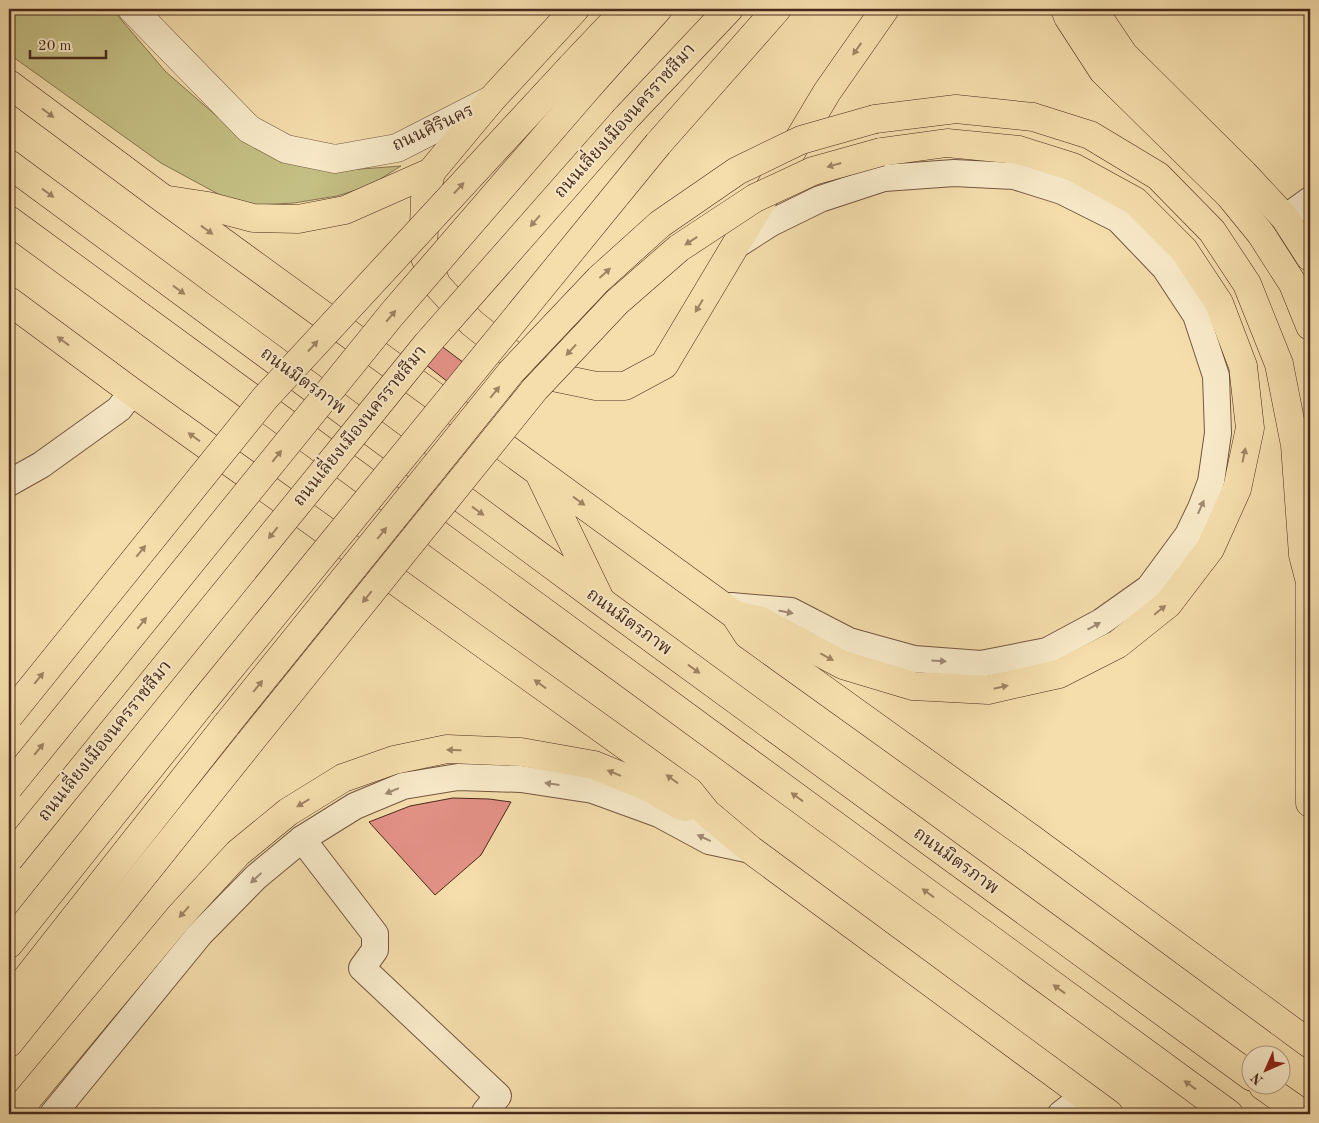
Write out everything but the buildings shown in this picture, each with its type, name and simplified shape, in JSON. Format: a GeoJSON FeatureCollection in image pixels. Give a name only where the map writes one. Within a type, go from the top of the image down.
{"type":"FeatureCollection","features":[{"type":"Feature","properties":{"kind":"highway"},"geometry":{"type":"LineString","coordinates":[[165,200],[208,206],[253,218],[298,219],[345,210],[431,172],[491,100],[575,9]]}},
{"type":"Feature","properties":{"kind":"highway"},"geometry":{"type":"LineString","coordinates":[[9,787],[392,314],[581,76],[626,9]]}},
{"type":"Feature","properties":{"kind":"highway"},"geometry":{"type":"LineString","coordinates":[[9,716],[264,398],[581,76],[658,9]]}},
{"type":"Feature","properties":{"kind":"highway","name":"ถนนเลี่ยงเมืองนครราชสีมา"},"geometry":{"type":"LineString","coordinates":[[9,859],[427,344],[625,118],[728,9]]}},
{"type":"Feature","properties":{"kind":"highway"},"geometry":{"type":"LineString","coordinates":[[9,944],[201,704],[658,144],[777,9]]}},
{"type":"Feature","properties":{"kind":"highway"},"geometry":{"type":"LineString","coordinates":[[431,172],[426,199],[423,253],[437,285],[472,323],[511,354],[553,377],[596,386],[625,386],[664,365],[827,92],[885,9]]}},
{"type":"Feature","properties":{"kind":"highway"},"geometry":{"type":"LineString","coordinates":[[1065,9],[1068,17],[1103,71],[1230,196],[1261,234],[1293,284],[1310,326]]}},
{"type":"Feature","properties":{"kind":"highway"},"geometry":{"type":"LineString","coordinates":[[1093,9],[1124,55],[1244,174],[1285,218],[1310,257]]}},
{"type":"Feature","properties":{"kind":"highway"},"geometry":{"type":"LineString","coordinates":[[9,84],[165,200],[728,610],[748,635],[1040,844],[1310,1044]]}},
{"type":"Feature","properties":{"kind":"highway"},"geometry":{"type":"LineString","coordinates":[[9,1001],[227,724],[511,372],[599,279],[660,224],[737,171],[801,140],[875,119],[956,109],[1033,118],[1090,136],[1158,176],[1212,231],[1247,284],[1279,364],[1295,445],[1303,555],[1310,581],[1310,803]]}},
{"type":"Feature","properties":{"kind":"highway"},"geometry":{"type":"LineString","coordinates":[[9,1043],[535,389],[617,302],[679,248],[755,198],[813,171],[880,152],[947,143],[1019,150],[1073,167],[1135,201],[1184,250],[1218,303],[1243,366],[1250,428],[1237,489],[1210,549],[1168,604],[1118,644],[1059,674],[988,690],[913,686],[843,665],[761,621],[728,610]]}},
{"type":"Feature","properties":{"kind":"highway","name":"ถนนมิตรภาพ"},"geometry":{"type":"LineString","coordinates":[[9,164],[602,602],[1242,1070]]}},
{"type":"Feature","properties":{"kind":"highway"},"geometry":{"type":"LineString","coordinates":[[9,220],[1230,1114]]}},
{"type":"Feature","properties":{"kind":"highway"},"geometry":{"type":"LineString","coordinates":[[9,301],[132,392],[690,792],[707,812],[751,850],[1109,1114]]}},
{"type":"Feature","properties":{"kind":"highway"},"geometry":{"type":"LineString","coordinates":[[537,470],[602,602]]}},
{"type":"Feature","properties":{"kind":"highway"},"geometry":{"type":"LineString","coordinates":[[15,1114],[180,916],[238,853],[288,812],[343,778],[394,760],[447,750],[521,752],[594,765],[648,787],[679,805],[707,812]]}},
{"type":"Feature","properties":{"kind":"highway"},"geometry":{"type":"LineString","coordinates":[[1277,1096],[1302,1114]]}},
{"type":"Feature","properties":{"kind":"street","name":"ถนนศิรินคร"},"geometry":{"type":"LineString","coordinates":[[132,9],[249,129],[286,149],[336,159],[397,148],[491,100]]}},
{"type":"Feature","properties":{"kind":"street"},"geometry":{"type":"LineString","coordinates":[[728,610],[791,611],[849,641],[914,659],[981,664],[1047,651],[1102,622],[1149,588],[1188,535],[1198,514],[1211,482],[1218,433],[1216,376],[1196,315],[1165,268],[1118,219],[1062,191],[1014,176],[954,173],[884,178],[820,199],[771,222],[735,246]]}},
{"type":"Feature","properties":{"kind":"street"},"geometry":{"type":"LineString","coordinates":[[1285,218],[1310,200]]}},
{"type":"Feature","properties":{"kind":"street"},"geometry":{"type":"LineString","coordinates":[[9,483],[41,465],[120,409],[132,392]]}},
{"type":"Feature","properties":{"kind":"street"},"geometry":{"type":"LineString","coordinates":[[53,1114],[200,934],[256,877],[302,838],[355,806],[403,786],[458,777],[521,779],[593,790],[659,814],[709,841],[751,850]]}},
{"type":"Feature","properties":{"kind":"street"},"geometry":{"type":"LineString","coordinates":[[302,838],[375,934],[375,950],[362,968],[498,1096],[486,1112]]}},
{"type":"Feature","properties":{"kind":"street"},"geometry":{"type":"LineString","coordinates":[[1061,1114],[1084,1096]]}},
{"type":"Feature","properties":{"kind":"shaded area"},"geometry":{"type":"Polygon","coordinates":[[[9,9],[112,9],[166,72],[242,138],[335,171],[401,166],[369,186],[337,196],[294,203],[255,205],[220,195],[161,163],[9,54],[9,9]]]}}]}
